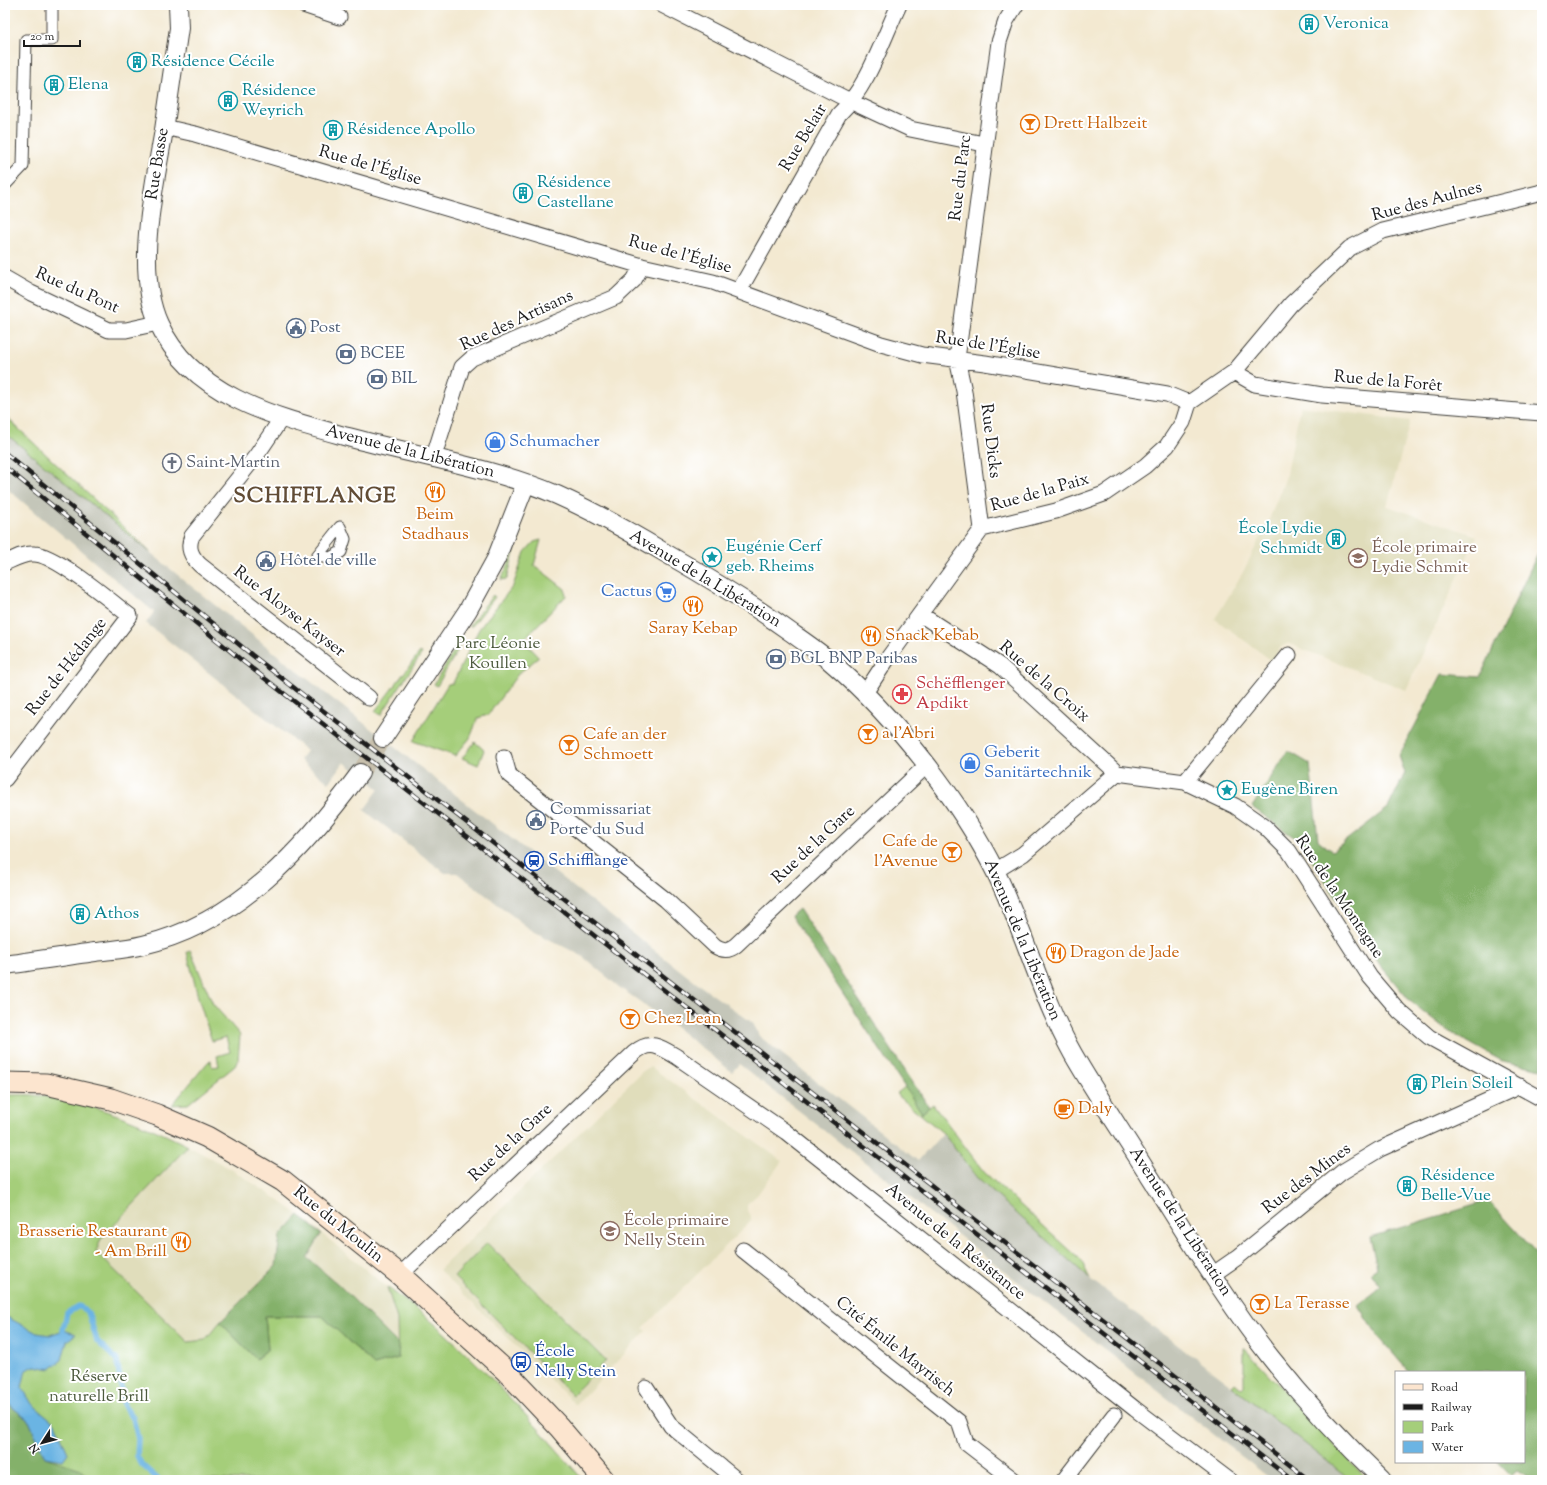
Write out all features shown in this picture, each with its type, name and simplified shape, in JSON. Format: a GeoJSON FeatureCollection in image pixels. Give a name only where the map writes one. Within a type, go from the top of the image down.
{"type":"FeatureCollection","features":[{"type":"Feature","properties":{"kind":"main road","name":"Rue du Moulin"},"geometry":{"type":"LineString","coordinates":[[5,1083],[46,1084],[111,1099],[158,1115],[195,1131],[283,1181],[400,1275],[506,1371],[559,1427],[604,1480]]}},
{"type":"Feature","properties":{"kind":"street"},"geometry":{"type":"LineString","coordinates":[[5,185],[23,166],[26,40],[52,40],[52,5]]}},
{"type":"Feature","properties":{"kind":"street","name":"Rue Basse"},"geometry":{"type":"LineString","coordinates":[[158,323],[148,290],[148,244],[153,195],[179,28],[178,5]]}},
{"type":"Feature","properties":{"kind":"street"},"geometry":{"type":"LineString","coordinates":[[303,5],[339,17]]}},
{"type":"Feature","properties":{"kind":"street"},"geometry":{"type":"LineString","coordinates":[[662,5],[852,102],[910,128],[984,144]]}},
{"type":"Feature","properties":{"kind":"street","name":"Rue Belair"},"geometry":{"type":"LineString","coordinates":[[739,291],[839,114],[852,102],[860,88],[899,5]]}},
{"type":"Feature","properties":{"kind":"street","name":"Rue du Parc"},"geometry":{"type":"LineString","coordinates":[[957,359],[984,144],[999,42],[1006,21],[1016,5]]}},
{"type":"Feature","properties":{"kind":"street","name":"Rue de l'Église"},"geometry":{"type":"LineString","coordinates":[[164,127],[195,134],[642,266],[695,277],[739,291],[881,344],[922,355],[957,359],[1167,394],[1189,403]]}},
{"type":"Feature","properties":{"kind":"street","name":"Rue des Aulnes"},"geometry":{"type":"LineString","coordinates":[[1234,372],[1291,304],[1329,266],[1350,248],[1383,232],[1542,192]]}},
{"type":"Feature","properties":{"kind":"street","name":"Rue des Artisans"},"geometry":{"type":"LineString","coordinates":[[433,459],[462,367],[472,358],[616,297],[634,280],[642,266]]}},
{"type":"Feature","properties":{"kind":"street","name":"Rue du Pont"},"geometry":{"type":"LineString","coordinates":[[5,278],[31,293],[109,330],[126,330],[158,323]]}},
{"type":"Feature","properties":{"kind":"street","name":"Avenue de la Libération"},"geometry":{"type":"LineString","coordinates":[[158,323],[172,347],[194,370],[210,383],[242,403],[281,419],[433,459],[501,475],[560,496],[636,536],[748,602],[827,658],[865,693],[887,717],[957,808],[995,872],[1051,1008],[1072,1051],[1212,1275],[1270,1356],[1306,1400],[1358,1457],[1383,1480]]}},
{"type":"Feature","properties":{"kind":"street","name":"Rue Dicks"},"geometry":{"type":"LineString","coordinates":[[957,359],[964,391],[982,529]]}},
{"type":"Feature","properties":{"kind":"street"},"geometry":{"type":"LineString","coordinates":[[1189,403],[1234,372]]}},
{"type":"Feature","properties":{"kind":"street","name":"Rue de la Forêt"},"geometry":{"type":"LineString","coordinates":[[1234,372],[1256,384],[1322,395],[1542,413]]}},
{"type":"Feature","properties":{"kind":"street","name":"Rue de la Paix"},"geometry":{"type":"LineString","coordinates":[[865,693],[982,529],[1056,511],[1104,494],[1145,466],[1167,446],[1183,422],[1189,403]]}},
{"type":"Feature","properties":{"kind":"street","name":"Rue Aloyse Kayser"},"geometry":{"type":"LineString","coordinates":[[281,419],[256,456],[192,536],[189,544],[190,551],[200,566],[369,698]]}},
{"type":"Feature","properties":{"kind":"street"},"geometry":{"type":"LineString","coordinates":[[383,738],[468,610],[496,559],[526,483]]}},
{"type":"Feature","properties":{"kind":"street","name":"Rue de Hédange"},"geometry":{"type":"LineString","coordinates":[[5,564],[21,555],[34,554],[48,557],[88,583],[130,616],[5,779]]}},
{"type":"Feature","properties":{"kind":"street","name":"Rue de la Croix"},"geometry":{"type":"LineString","coordinates":[[920,614],[1000,666],[1117,773]]}},
{"type":"Feature","properties":{"kind":"street"},"geometry":{"type":"LineString","coordinates":[[1185,782],[1289,655]]}},
{"type":"Feature","properties":{"kind":"street","name":"Rue de la Gare"},"geometry":{"type":"LineString","coordinates":[[504,757],[509,776],[666,900],[721,950],[727,950],[736,946],[926,766]]}},
{"type":"Feature","properties":{"kind":"street"},"geometry":{"type":"LineString","coordinates":[[5,965],[143,945],[174,936],[205,923],[241,901],[293,854],[326,818],[360,773]]}},
{"type":"Feature","properties":{"kind":"street"},"geometry":{"type":"LineString","coordinates":[[995,872],[1023,854],[1117,773]]}},
{"type":"Feature","properties":{"kind":"street","name":"Rue de la Montagne"},"geometry":{"type":"LineString","coordinates":[[1117,773],[1185,782],[1235,806],[1265,827],[1289,851],[1370,977],[1399,1011],[1430,1037],[1484,1069],[1520,1086],[1542,1099]]}},
{"type":"Feature","properties":{"kind":"street","name":"Rue de la Gare"},"geometry":{"type":"LineString","coordinates":[[400,1275],[634,1053],[644,1046],[651,1044]]}},
{"type":"Feature","properties":{"kind":"street","name":"Avenue de la Résistance"},"geometry":{"type":"LineString","coordinates":[[651,1044],[664,1049],[677,1057],[786,1132],[1130,1405],[1229,1480]]}},
{"type":"Feature","properties":{"kind":"street","name":"Rue des Mines"},"geometry":{"type":"LineString","coordinates":[[1212,1275],[1238,1257],[1342,1172],[1380,1149],[1520,1086]]}},
{"type":"Feature","properties":{"kind":"street","name":"Cité Émile Mayrisch"},"geometry":{"type":"LineString","coordinates":[[743,1250],[958,1422],[966,1442],[1014,1480]]}},
{"type":"Feature","properties":{"kind":"street"},"geometry":{"type":"LineString","coordinates":[[646,1388],[671,1426],[737,1480]]}},
{"type":"Feature","properties":{"kind":"street"},"geometry":{"type":"LineString","coordinates":[[1064,1480],[1114,1415]]}},
{"type":"Feature","properties":{"kind":"shaded area","name":"École primaire Lydie Schmit"},"geometry":{"type":"Polygon","coordinates":[[[1300,406],[1410,421],[1387,506],[1477,536],[1406,690],[1287,643],[1282,646],[1271,660],[1215,619],[1242,574],[1267,525],[1287,474],[1300,406]]]}},
{"type":"Feature","properties":{"kind":"shaded area"},"geometry":{"type":"Polygon","coordinates":[[[5,433],[196,590],[329,696],[699,985],[753,1023],[759,1036],[918,1161],[943,1133],[977,1178],[1090,1279],[1232,1386],[1351,1480],[1272,1480],[739,1064],[732,1072],[669,1022],[619,987],[582,956],[531,930],[457,873],[445,873],[364,810],[379,789],[344,762],[329,783],[300,760],[307,751],[146,623],[154,612],[5,487],[5,433]]]}},
{"type":"Feature","properties":{"kind":"shaded area","name":"École primaire Nelly Stein"},"geometry":{"type":"Polygon","coordinates":[[[651,1067],[782,1161],[757,1195],[747,1204],[751,1221],[643,1328],[646,1331],[576,1405],[439,1270],[645,1069],[651,1067]]]}},
{"type":"Feature","properties":{"kind":"shaded area"},"geometry":{"type":"Polygon","coordinates":[[[188,1146],[231,1169],[271,1195],[299,1215],[387,1287],[397,1319],[398,1358],[268,1349],[256,1359],[205,1340],[188,1342],[96,1252],[101,1239],[188,1146]]]}},
{"type":"Feature","properties":{"kind":"green space"},"geometry":{"type":"Polygon","coordinates":[[[5,416],[151,553],[5,433],[5,416]]]}},
{"type":"Feature","properties":{"kind":"green space","name":"Parc Léonie Koullen"},"geometry":{"type":"Polygon","coordinates":[[[541,540],[534,565],[565,589],[566,596],[523,640],[539,657],[518,674],[488,715],[478,718],[470,738],[455,756],[413,741],[448,684],[453,683],[479,629],[513,586],[525,552],[534,542],[541,540]]]}},
{"type":"Feature","properties":{"kind":"green space"},"geometry":{"type":"Polygon","coordinates":[[[1542,544],[1542,1069],[1502,1061],[1448,1031],[1410,1001],[1380,965],[1299,841],[1252,807],[1288,751],[1310,764],[1318,840],[1332,851],[1388,808],[1405,773],[1399,756],[1442,674],[1480,677],[1542,544]]]}},
{"type":"Feature","properties":{"kind":"green space"},"geometry":{"type":"Polygon","coordinates":[[[515,549],[507,579],[501,580],[515,549]]]}},
{"type":"Feature","properties":{"kind":"green space"},"geometry":{"type":"Polygon","coordinates":[[[493,595],[495,597],[472,626],[469,626],[493,595]]]}},
{"type":"Feature","properties":{"kind":"green space"},"geometry":{"type":"Polygon","coordinates":[[[458,644],[460,646],[437,686],[434,684],[458,644]]]}},
{"type":"Feature","properties":{"kind":"green space"},"geometry":{"type":"Polygon","coordinates":[[[420,652],[422,653],[381,715],[375,711],[420,652]]]}},
{"type":"Feature","properties":{"kind":"green space"},"geometry":{"type":"Polygon","coordinates":[[[475,742],[484,750],[478,765],[462,758],[475,742]]]}},
{"type":"Feature","properties":{"kind":"green space"},"geometry":{"type":"Polygon","coordinates":[[[799,909],[929,1107],[922,1113],[791,916],[799,909]]]}},
{"type":"Feature","properties":{"kind":"green space"},"geometry":{"type":"Polygon","coordinates":[[[190,950],[213,1004],[240,1035],[238,1060],[235,1066],[188,1104],[172,1105],[208,1062],[211,1061],[212,1067],[219,1066],[217,1056],[230,1052],[226,1037],[212,1041],[199,1001],[187,952],[190,950]]]}},
{"type":"Feature","properties":{"kind":"green space"},"geometry":{"type":"Polygon","coordinates":[[[905,1087],[922,1113],[933,1104],[984,1172],[1081,1260],[1090,1279],[977,1178],[943,1133],[896,1094],[905,1087]]]}},
{"type":"Feature","properties":{"kind":"green space","name":"Réserve naturelle Brill"},"geometry":{"type":"Polygon","coordinates":[[[5,1095],[37,1095],[61,1099],[99,1109],[153,1129],[188,1146],[101,1239],[96,1252],[188,1342],[205,1340],[220,1322],[256,1359],[268,1349],[265,1316],[322,1316],[374,1365],[398,1358],[397,1319],[387,1287],[419,1311],[457,1344],[531,1420],[583,1480],[5,1480],[5,1095]]]}},
{"type":"Feature","properties":{"kind":"green space"},"geometry":{"type":"Polygon","coordinates":[[[1488,1201],[1542,1260],[1542,1480],[1533,1480],[1517,1470],[1510,1476],[1497,1463],[1525,1463],[1525,1371],[1408,1371],[1376,1334],[1357,1305],[1380,1287],[1370,1273],[1377,1268],[1370,1237],[1488,1201]]]}},
{"type":"Feature","properties":{"kind":"green space"},"geometry":{"type":"Polygon","coordinates":[[[299,1215],[321,1234],[307,1258],[339,1285],[399,1345],[398,1358],[374,1365],[322,1316],[265,1316],[268,1349],[256,1359],[220,1322],[276,1266],[280,1236],[299,1215]]]}},
{"type":"Feature","properties":{"kind":"green space"},"geometry":{"type":"Polygon","coordinates":[[[487,1243],[606,1361],[572,1395],[454,1277],[487,1243]]]}},
{"type":"Feature","properties":{"kind":"green space"},"geometry":{"type":"Polygon","coordinates":[[[1244,1348],[1352,1464],[1369,1480],[1351,1480],[1232,1386],[1235,1383],[1242,1389],[1244,1387],[1244,1348]]]}},
{"type":"Feature","properties":{"kind":"green space"},"geometry":{"type":"Polygon","coordinates":[[[5,1401],[29,1421],[45,1457],[81,1469],[90,1480],[5,1480],[5,1401]]]}},
{"type":"Feature","properties":{"kind":"water"},"geometry":{"type":"Polygon","coordinates":[[[5,1316],[37,1333],[50,1335],[63,1330],[76,1334],[67,1341],[62,1360],[50,1369],[35,1366],[26,1370],[22,1387],[32,1404],[55,1423],[68,1453],[63,1460],[45,1457],[29,1421],[5,1401],[5,1316]]]}},
{"type":"Feature","properties":{"kind":"waterway"},"geometry":{"type":"LineString","coordinates":[[63,1330],[67,1313],[79,1306],[88,1312],[97,1341],[117,1360],[124,1406],[133,1418],[138,1439],[137,1456],[142,1465],[159,1480]]}},
{"type":"Feature","properties":{"kind":"tunnel"},"geometry":{"type":"LineString","coordinates":[[360,773],[383,738]]}},
{"type":"Feature","properties":{"kind":"railway"},"geometry":{"type":"LineString","coordinates":[[5,453],[252,655],[1309,1480]]}},
{"type":"Feature","properties":{"kind":"railway"},"geometry":{"type":"LineString","coordinates":[[5,467],[245,663],[1292,1480]]}},
{"type":"Feature","properties":{"kind":"place","name":"Veronica"},"geometry":{"type":"Point","coordinates":[1309,24]}},
{"type":"Feature","properties":{"kind":"place","name":"Résidence Cécile"},"geometry":{"type":"Point","coordinates":[137,62]}},
{"type":"Feature","properties":{"kind":"place","name":"Elena"},"geometry":{"type":"Point","coordinates":[54,85]}},
{"type":"Feature","properties":{"kind":"place","name":"Résidence Weyrich"},"geometry":{"type":"Point","coordinates":[228,101]}},
{"type":"Feature","properties":{"kind":"place","name":"Drett Halbzeit"},"geometry":{"type":"Point","coordinates":[1030,124]}},
{"type":"Feature","properties":{"kind":"place","name":"Résidence Apollo"},"geometry":{"type":"Point","coordinates":[333,130]}},
{"type":"Feature","properties":{"kind":"place","name":"Résidence Castellane"},"geometry":{"type":"Point","coordinates":[523,193]}},
{"type":"Feature","properties":{"kind":"place","name":"Post"},"geometry":{"type":"Point","coordinates":[296,328]}},
{"type":"Feature","properties":{"kind":"place","name":"BCEE"},"geometry":{"type":"Point","coordinates":[346,354]}},
{"type":"Feature","properties":{"kind":"place","name":"BIL"},"geometry":{"type":"Point","coordinates":[377,379]}},
{"type":"Feature","properties":{"kind":"place","name":"Schumacher"},"geometry":{"type":"Point","coordinates":[495,442]}},
{"type":"Feature","properties":{"kind":"place","name":"Saint-Martin"},"geometry":{"type":"Point","coordinates":[172,463]}},
{"type":"Feature","properties":{"kind":"place","name":"Beim Stadhaus"},"geometry":{"type":"Point","coordinates":[435,492]}},
{"type":"Feature","properties":{"kind":"place","name":"École Lydie Schmidt"},"geometry":{"type":"Point","coordinates":[1336,539]}},
{"type":"Feature","properties":{"kind":"place","name":"Eugénie Cerf geb. Rheims"},"geometry":{"type":"Point","coordinates":[712,557]}},
{"type":"Feature","properties":{"kind":"place","name":"École primaire Lydie Schmit"},"geometry":{"type":"Point","coordinates":[1358,558]}},
{"type":"Feature","properties":{"kind":"place","name":"Hôtel de ville"},"geometry":{"type":"Point","coordinates":[266,561]}},
{"type":"Feature","properties":{"kind":"place","name":"Cactus"},"geometry":{"type":"Point","coordinates":[666,592]}},
{"type":"Feature","properties":{"kind":"place","name":"Saray Kebap"},"geometry":{"type":"Point","coordinates":[693,606]}},
{"type":"Feature","properties":{"kind":"place","name":"Snack Kebab"},"geometry":{"type":"Point","coordinates":[871,636]}},
{"type":"Feature","properties":{"kind":"place","name":"BGL BNP Paribas"},"geometry":{"type":"Point","coordinates":[776,659]}},
{"type":"Feature","properties":{"kind":"place","name":"Schëfflenger Apdikt"},"geometry":{"type":"Point","coordinates":[902,694]}},
{"type":"Feature","properties":{"kind":"place","name":"a l'Abri"},"geometry":{"type":"Point","coordinates":[868,734]}},
{"type":"Feature","properties":{"kind":"place","name":"Cafe an der Schmoett"},"geometry":{"type":"Point","coordinates":[569,745]}},
{"type":"Feature","properties":{"kind":"place","name":"Geberit Sanitärtechnik"},"geometry":{"type":"Point","coordinates":[970,763]}},
{"type":"Feature","properties":{"kind":"place","name":"Eugène Biren"},"geometry":{"type":"Point","coordinates":[1227,790]}},
{"type":"Feature","properties":{"kind":"place","name":"Commissariat Porte du Sud"},"geometry":{"type":"Point","coordinates":[536,820]}},
{"type":"Feature","properties":{"kind":"place","name":"Cafe de l'Avenue"},"geometry":{"type":"Point","coordinates":[952,852]}},
{"type":"Feature","properties":{"kind":"place","name":"Schifflange"},"geometry":{"type":"Point","coordinates":[534,861]}},
{"type":"Feature","properties":{"kind":"place","name":"Athos"},"geometry":{"type":"Point","coordinates":[80,914]}},
{"type":"Feature","properties":{"kind":"place","name":"Dragon de Jade"},"geometry":{"type":"Point","coordinates":[1056,953]}},
{"type":"Feature","properties":{"kind":"place","name":"Chez Lean"},"geometry":{"type":"Point","coordinates":[630,1019]}},
{"type":"Feature","properties":{"kind":"place","name":"Plein Soleil"},"geometry":{"type":"Point","coordinates":[1417,1084]}},
{"type":"Feature","properties":{"kind":"place","name":"Daly"},"geometry":{"type":"Point","coordinates":[1064,1109]}},
{"type":"Feature","properties":{"kind":"place","name":"Résidence Belle-Vue"},"geometry":{"type":"Point","coordinates":[1407,1186]}},
{"type":"Feature","properties":{"kind":"place","name":"École primaire Nelly Stein"},"geometry":{"type":"Point","coordinates":[610,1231]}},
{"type":"Feature","properties":{"kind":"place","name":"Brasserie Restaurant - Am Brill"},"geometry":{"type":"Point","coordinates":[181,1242]}},
{"type":"Feature","properties":{"kind":"place","name":"La Terasse"},"geometry":{"type":"Point","coordinates":[1260,1304]}},
{"type":"Feature","properties":{"kind":"place","name":"École Nelly Stein"},"geometry":{"type":"Point","coordinates":[521,1362]}},
{"type":"Feature","properties":{"kind":"district","name":"SCHIFFLANGE"},"geometry":{"type":"Point","coordinates":[315,497]}}]}
